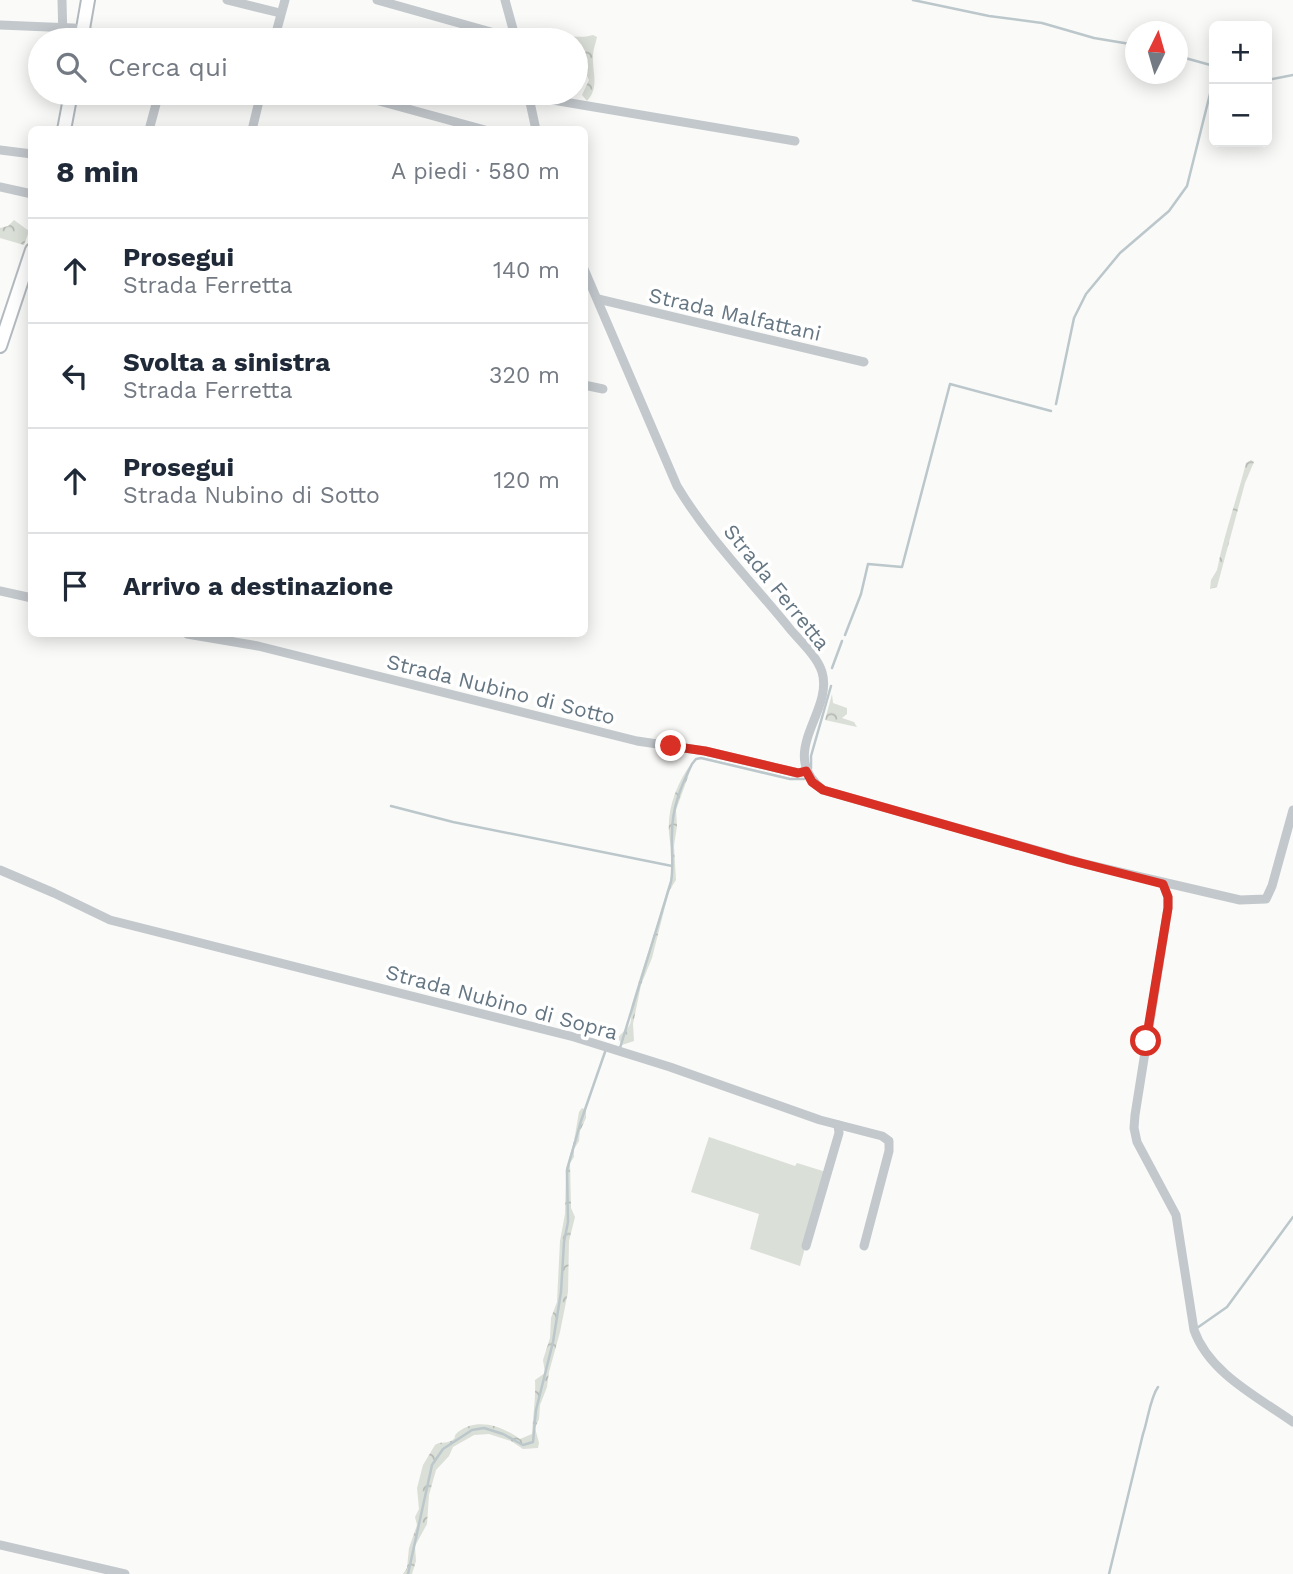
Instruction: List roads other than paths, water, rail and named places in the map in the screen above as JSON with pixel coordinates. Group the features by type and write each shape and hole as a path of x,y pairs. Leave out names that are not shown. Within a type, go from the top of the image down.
{"street":[{"path":"0,24 63,27 62,0"},
{"path":"83,28 88,0"},
{"path":"228,0 281,13"},
{"path":"277,28 285,0"},
{"path":"377,0 474,28"},
{"path":"505,0 513,28"},
{"path":"588,104 795,141"},
{"path":"65,126 69,105"},
{"path":"150,126 156,105"},
{"path":"253,126 258,105"},
{"path":"394,105 470,126"},
{"path":"531,105 535,126"},
{"path":"0,150 28,154"},
{"path":"0,187 28,193"},
{"path":"0,346 28,260"},
{"name":"Strada Ferretta","path":"588,278 677,486 691,510 771,604 822,671 824,685 804,753 806,771"},
{"name":"Strada Malfattani","path":"598,299 864,362"},
{"path":"588,386 603,389"},
{"path":"0,591 28,597"},
{"name":"Strada Nubino di Sotto","path":"205,637 258,646 637,741 705,751 798,773 806,771"},
{"path":"806,771 812,782 823,790 1056,857 1240,900 1266,899 1293,810"},
{"name":"Strada Nubino di Sopra","path":"0,870 110,920 611,1048 838,1125 882,1136 889,1141 889,1150 864,1246"},
{"path":"1163,884 1168,897"},
{"path":"1182,887 1172,890 1168,897 1134,1128 1137,1142 1176,1215 1198,1341 1218,1368 1293,1422"},
{"path":"806,1246 839,1133 838,1125"},
{"path":"0,1545 125,1574"}],"waterway":[{"path":"913,0 989,16 1042,23 1094,38 1125,43"},
{"path":"1188,59 1209,65"},
{"path":"1272,79 1293,75"},
{"path":"1056,404 1074,318 1086,294 1120,253 1169,211 1187,186 1212,84"},
{"path":"845,635 861,594 868,564 902,567 950,384 1051,411"},
{"path":"832,668 842,641"},
{"path":"811,768 811,756 831,686"},
{"path":"620,1048 671,882 675,806 692,764 701,758 790,779 804,779"},
{"path":"391,806 453,822 672,866"},
{"path":"408,1574 432,1465 443,1449 472,1430 484,1428 523,1445 533,1442 536,1410 553,1342 561,1292 568,1222 567,1170 605,1052"},
{"path":"1197,1328 1227,1307 1293,1217"},
{"path":"1109,1574 1149,1409 1158,1387"}]}
